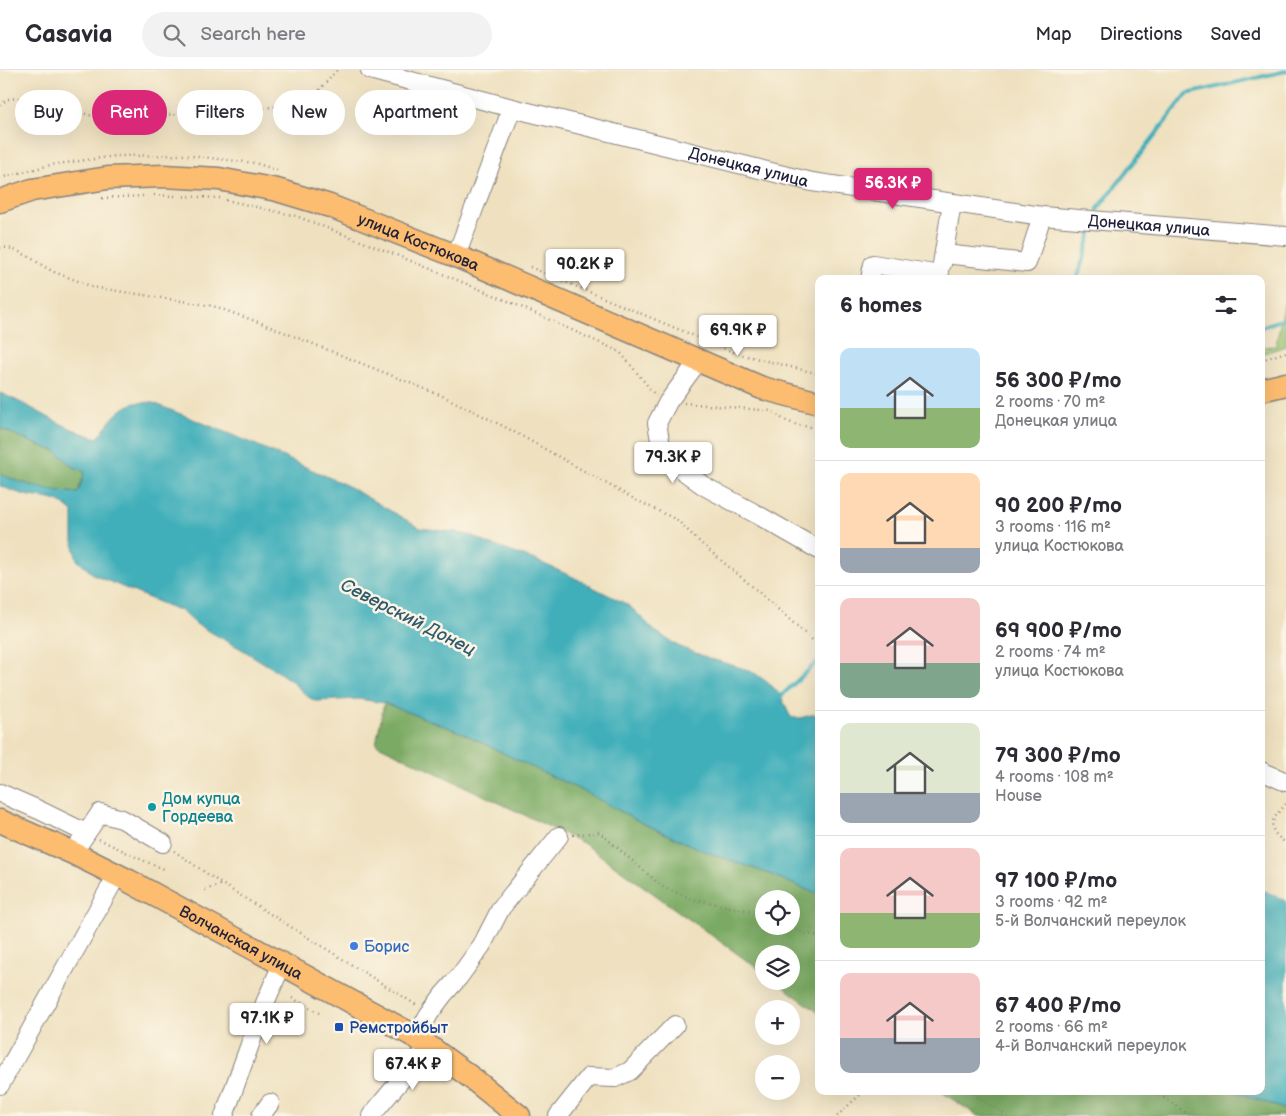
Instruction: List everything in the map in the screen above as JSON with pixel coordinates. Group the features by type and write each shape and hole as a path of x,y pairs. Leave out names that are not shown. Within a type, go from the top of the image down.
{"main road":[{"name":"улица Костюкова","path":"0,201 32,190 108,178 163,176 219,179 277,190 330,206 456,256 762,388 815,402"},
{"path":"1265,389 1286,384"},
{"name":"Волчанская улица","path":"0,821 73,853 117,875 422,1042 519,1116"}],"street":[{"name":"Донецкая улица","path":"370,70 512,108 812,182 1042,216 1286,236"},
{"path":"456,256 512,108"},
{"path":"940,275 952,203"},
{"path":"944,254 1027,263 1042,216"},
{"path":"871,275 873,264 930,275"},
{"path":"699,360 668,402 656,424 661,446 675,465 704,486 758,514 815,548"},
{"path":"1265,773 1286,782"},
{"path":"0,793 86,833"},
{"path":"73,853 100,813 122,819 163,843"},
{"path":"371,1116 422,1042 429,1014 482,945 501,908 559,836"},
{"path":"0,1085 117,875"},
{"path":"224,1116 265,1003 282,964"},
{"path":"558,1116 589,1078 616,1078 630,1071 675,1025"}],"path":[{"path":"0,105 8,99 38,97 65,105 88,115 118,119 177,114 217,114 296,104 316,94 337,70"},
{"path":"154,195 221,198 296,216 508,301 620,352 658,398 668,402 772,411 784,420 797,425 815,427"},
{"path":"96,198 144,196"},
{"path":"0,248 6,247 53,272 92,287 213,306 445,397 509,429 634,499 677,520 704,546 815,642"},
{"path":"526,266 735,353 815,373"},
{"path":"1265,359 1286,352"},
{"path":"1286,804 1273,818 1272,824 1274,832 1286,843"},
{"path":"559,836 599,832 664,888 693,899 755,912"},
{"path":"86,833 164,869"},
{"path":"163,843 222,884 429,1014"},
{"path":"205,890 222,884"},
{"path":"800,932 815,935"},
{"path":"292,998 321,1014"},
{"path":"837,1116 860,1095"},
{"path":"975,1095 1007,1116"},
{"path":"1159,1095 1190,1116"}],"green space":[{"path":"1286,294 1286,346 1265,353 1265,347 1276,346"},
{"path":"0,428 56,451 72,466 85,471 78,493 38,487 0,474"},
{"path":"384,703 463,733 587,793 642,823 704,851 767,873 815,893 815,1010 787,990 800,990 800,945 755,945 755,967 583,843 376,744"},
{"path":"946,1095 1245,1095 1286,1110 1286,1116 978,1116"}],"water":[{"name":"Северский Донец","path":"0,393 61,424 98,438 114,417 123,409 135,403 151,402 252,443 346,485 420,528 473,536 571,576 626,604 655,631 678,646 756,674 771,685 781,696 792,718 815,714 815,893 767,873 704,851 642,823 587,793 463,733 384,703 359,699 315,701 277,671 196,624 182,611 94,575 77,560 73,541 73,512 62,503 51,499 23,494 0,486 0,474 38,487 78,493 85,472 72,466 56,451 0,428"},
{"path":"1265,891 1286,901 1286,1110 1245,1095 1265,1095"}],"waterway":[{"path":"1097,210 1187,94 1286,71"},
{"path":"1078,275 1093,227"},
{"path":"1265,326 1286,318"},
{"path":"779,698 815,664"}],"place":[{"name":"Дом купца Гордеева","path":"152,807"},
{"name":"Борис","path":"354,946"},
{"name":"Ремстройбыт","path":"339,1027"}]}
